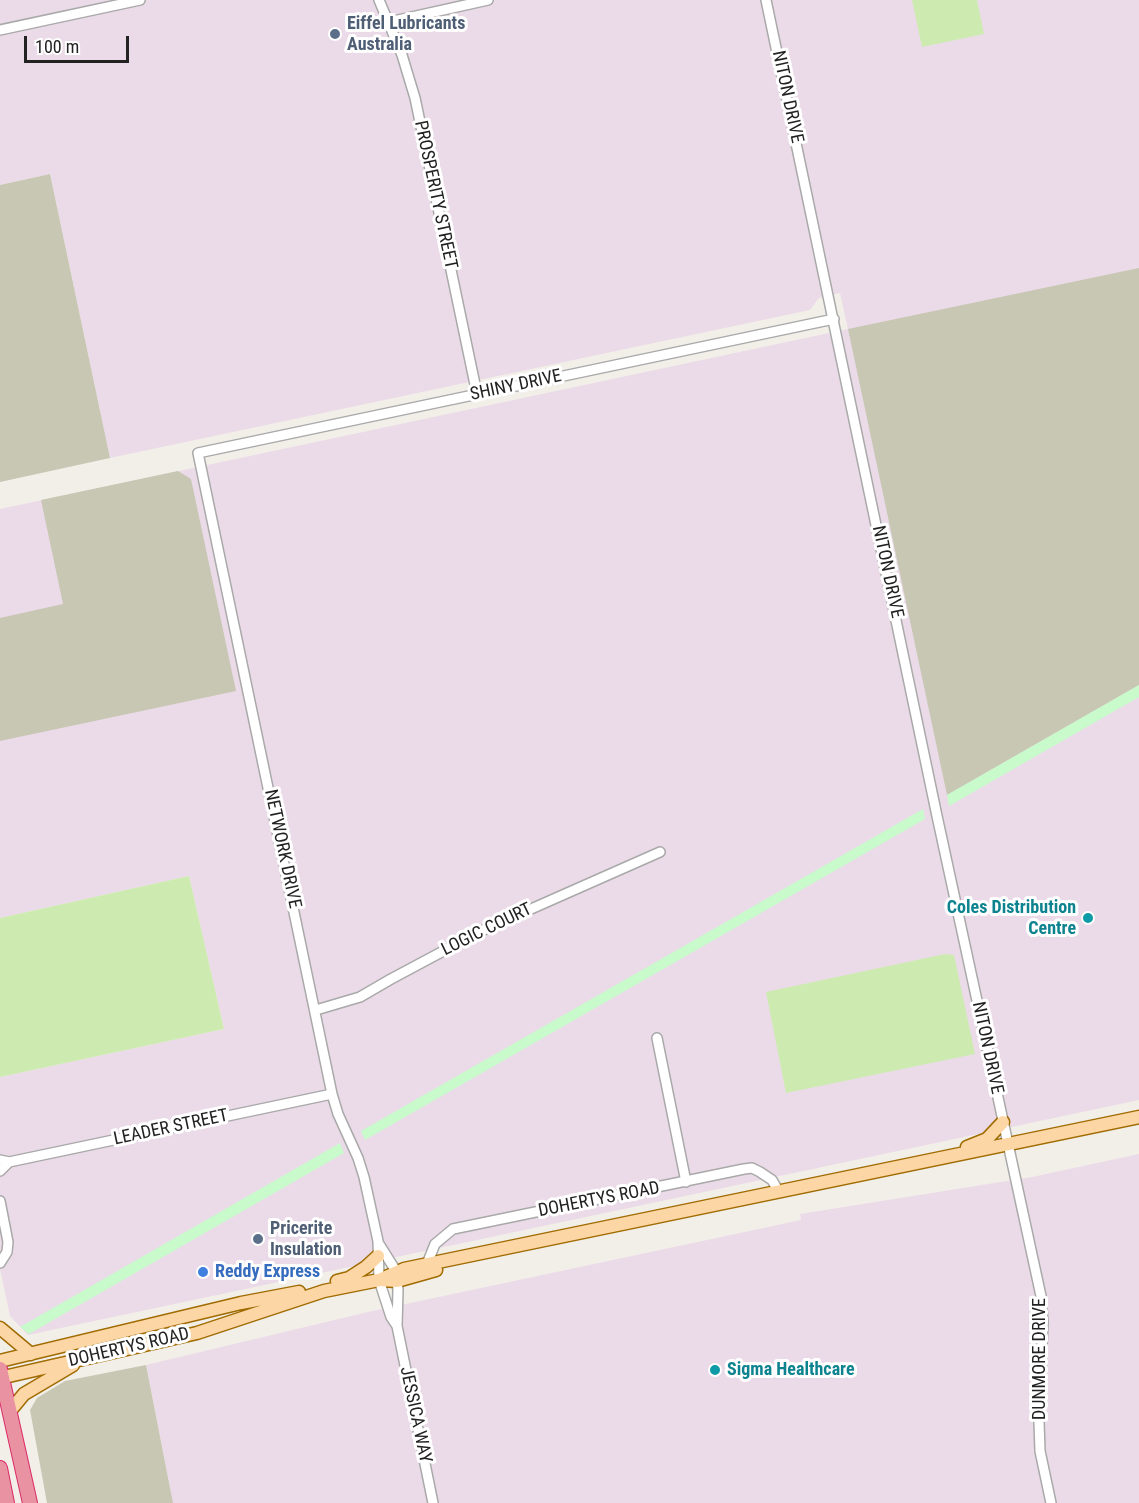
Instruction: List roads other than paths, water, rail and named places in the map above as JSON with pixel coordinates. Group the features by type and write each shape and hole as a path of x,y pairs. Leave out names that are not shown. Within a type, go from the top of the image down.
{"highway":[{"path":"1,1375 30,1503"},
{"path":"0,1468 7,1503"}],"main road":[{"name":"DOHERTYS ROAD","path":"397,1276 427,1264 1139,1117"},
{"path":"867,1173 892,1162 970,1146 987,1139 1003,1122"},
{"name":"DOHERTYS ROAD","path":"1,1375 197,1332 324,1291 397,1276 481,1254"},
{"path":"301,1292 349,1278 366,1268 378,1256"},
{"name":"DOHERTYS ROAD","path":"0,1361 241,1304 301,1292 324,1291"},
{"path":"0,1328 31,1354"},
{"path":"10,1411 24,1394 84,1358"}],"street":[{"path":"0,30 140,0"},
{"name":"PROSPERITY STREET","path":"380,0 402,55 415,98 477,394"},
{"path":"389,22 488,0"},
{"name":"NITON DRIVE","path":"766,0 1008,1145"},
{"name":"SHINY DRIVE","path":"198,453 834,319"},
{"name":"NETWORK DRIVE","path":"198,453 332,1094 338,1114 358,1158 378,1241 379,1280"},
{"name":"LOGIC COURT","path":"316,1010 360,998 479,932 660,852"},
{"path":"657,1038 686,1182"},
{"name":"LEADER STREET","path":"0,1171 5,1161 332,1094"},
{"name":"DUNMORE DRIVE","path":"1008,1145 1041,1296 1043,1322 1040,1451 1051,1503"},
{"name":"DOHERTYS ROAD","path":"427,1264 435,1244 453,1229 752,1168 772,1180 779,1192"},
{"path":"0,1201 8,1242 7,1252 0,1263"},
{"name":"NETWORK DRIVE","path":"378,1241 397,1276"},
{"name":"JESSICA WAY","path":"397,1276 397,1326 433,1503"},
{"name":"JESSICA WAY","path":"379,1280 391,1317 397,1326"}],"place":[{"name":"Eiffel Lubricants Australia","path":"335,34"},
{"name":"Coles Distribution Centre","path":"1088,918"},
{"name":"Pricerite Insulation","path":"258,1239"},
{"name":"Reddy Express","path":"203,1272"},
{"name":"Sigma Healthcare","path":"715,1370"}]}
